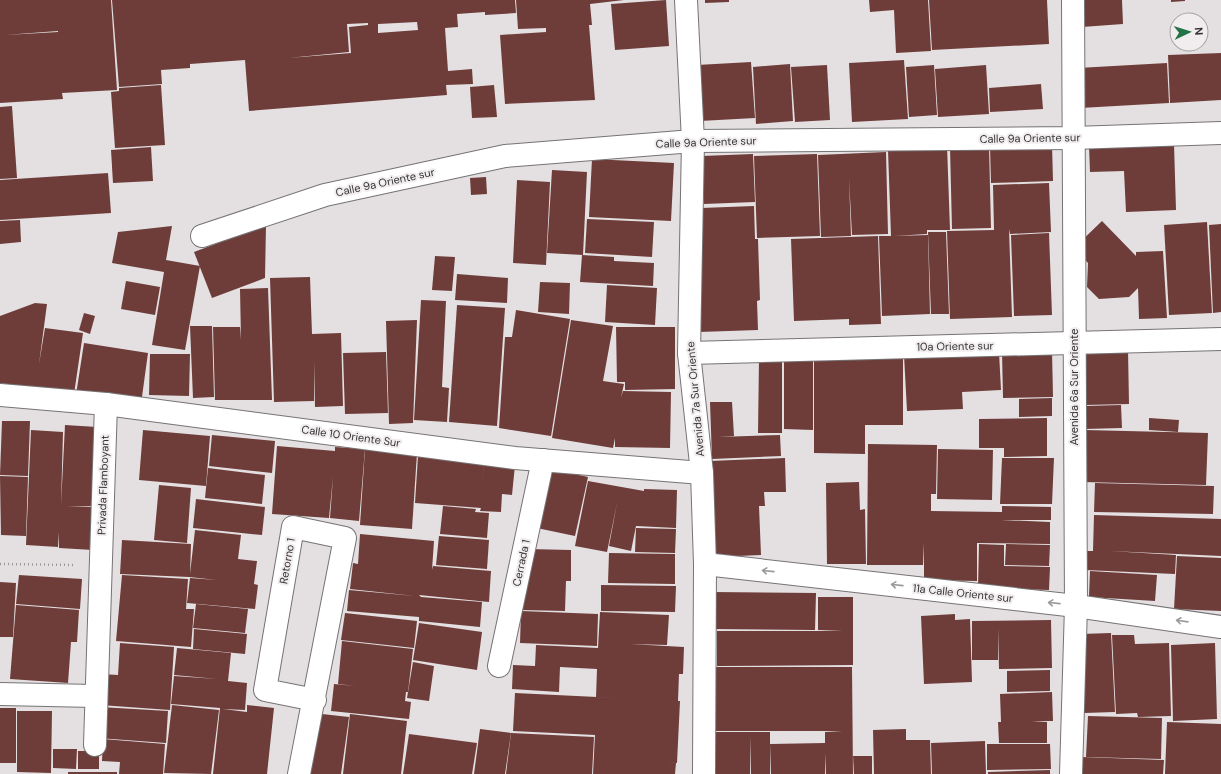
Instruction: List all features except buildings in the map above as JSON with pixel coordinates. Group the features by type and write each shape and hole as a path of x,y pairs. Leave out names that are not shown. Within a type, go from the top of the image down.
{"street":[{"name":"Avenida 7a Sur Oriente","path":"686,0 693,141 688,353 702,473 705,564 704,774"},
{"name":"Avenida 6a Sur Oriente","path":"1071,774 1076,606 1073,0"},
{"name":"Calle 9a Oriente sur","path":"202,236 325,194 505,156 693,141 1073,138 1221,133"},
{"name":"10a Oriente sur","path":"688,353 1221,339"},
{"name":"Calle 10 Oriente Sur","path":"0,395 106,404 543,460 702,473"},
{"name":"Privada Flamboyant","path":"95,745 106,404"},
{"name":"Cerrada 1","path":"500,666 543,460"},
{"name":"Retorno 1","path":"298,774 314,700 345,538 293,528 265,690 314,700"},
{"name":"11a Calle Oriente sur","path":"705,564 1076,606 1221,627"},
{"path":"0,694 96,696"}],"path":[{"path":"0,564 100,566"}]}
